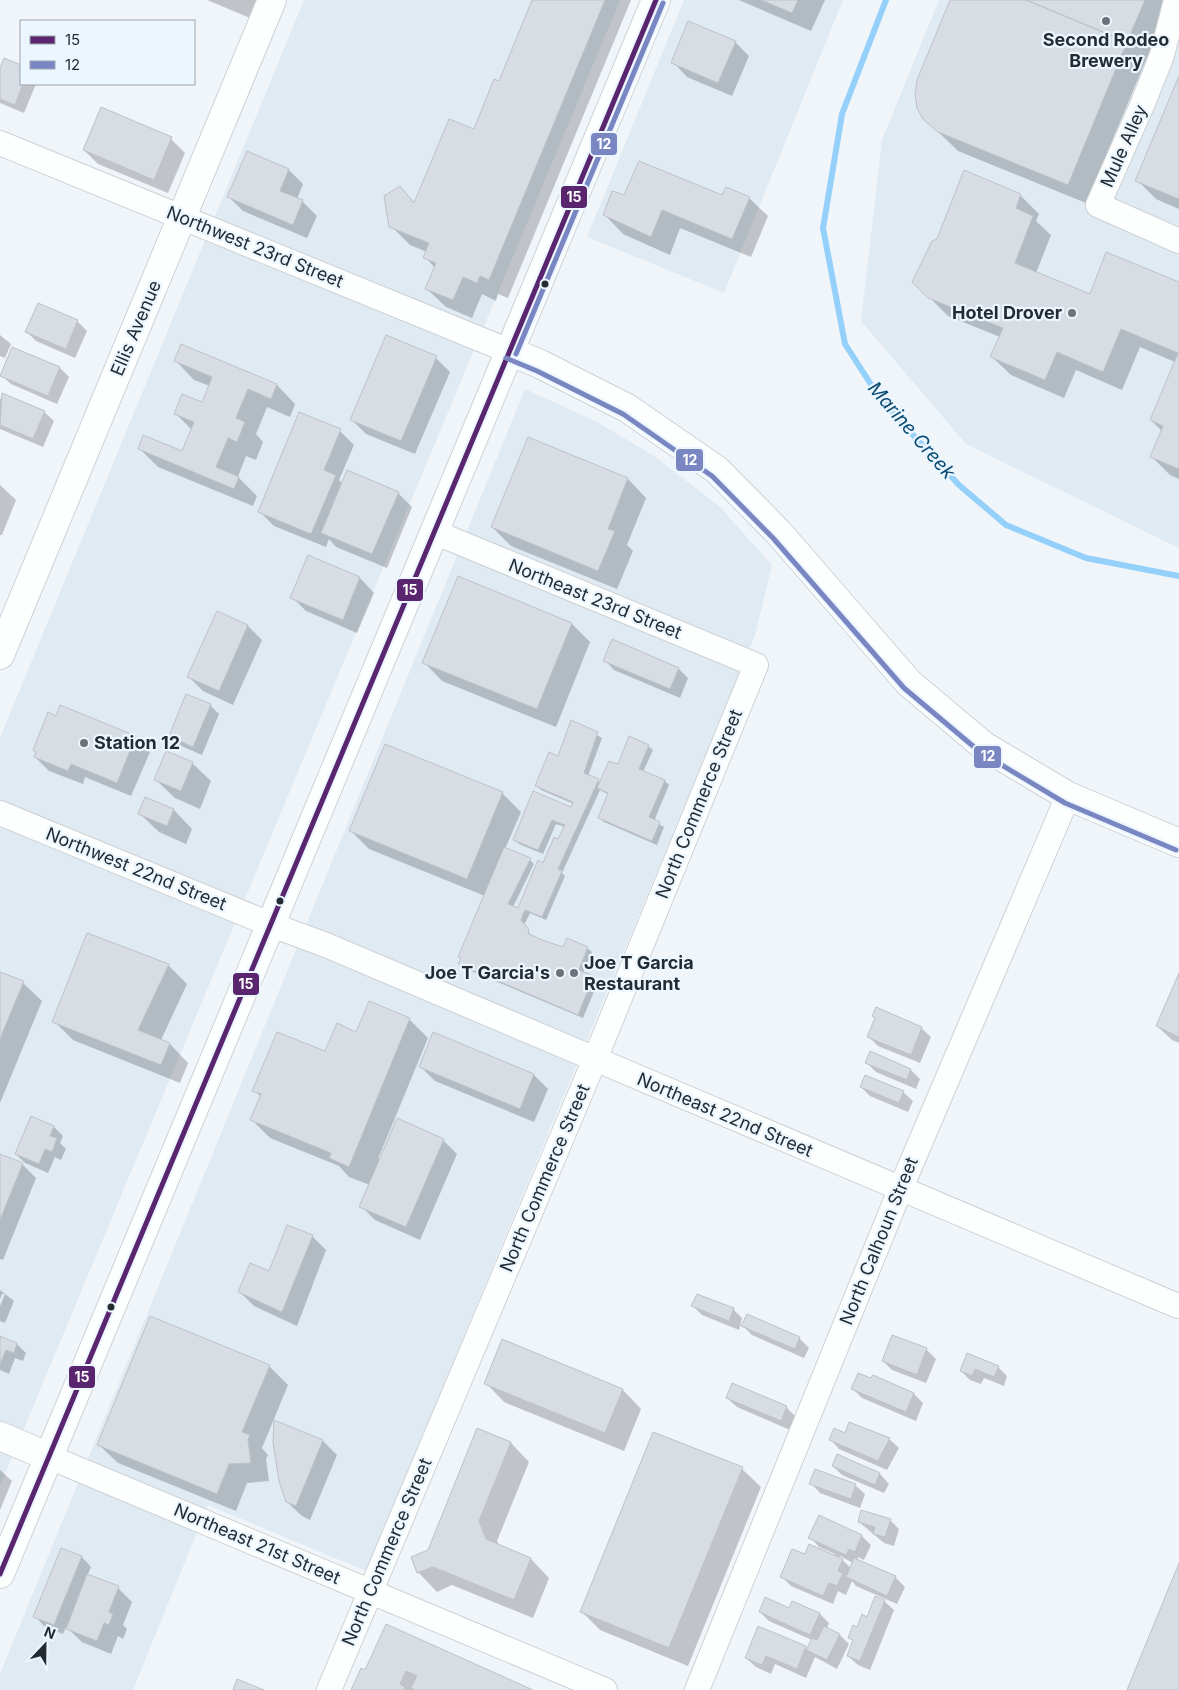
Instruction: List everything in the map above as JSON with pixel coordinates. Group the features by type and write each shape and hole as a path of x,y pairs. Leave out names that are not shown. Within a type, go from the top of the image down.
{"main road":[{"name":"Ellis Avenue","path":"0,655 272,0"},
{"path":"0,1574 47,1456 272,925 656,0"},
{"path":"510,351 627,408 717,470 779,533 909,683 984,746 1068,796 1179,843"},
{"path":"0,1436 47,1456"}],"street":[{"name":"Mule Alley","path":"1177,1 1159,63 1098,205 1179,241"},
{"name":"Northwest 23rd Street","path":"0,143 510,351"},
{"name":"Northeast 23rd Street","path":"434,532 756,665"},
{"name":"North Commerce Street","path":"329,1690 595,1059 756,665"},
{"name":"North Calhoun Street","path":"697,1690 900,1190 1068,796"},
{"name":"Northwest 22nd Street","path":"0,813 272,925"},
{"name":"Northeast 22nd Street","path":"272,925 326,945 900,1190 1178,1306"},
{"name":"Northeast 21st Street","path":"47,1456 605,1690"}],"shaded area":[{"path":"304,0 620,0 0,1486 0,738"},
{"path":"684,0 843,0 724,293 587,237"},
{"path":"939,0 1179,0 1179,548 966,444 861,321 882,140"},
{"path":"525,389 597,422 654,456 719,506 772,565 755,636 366,1571 208,1505 133,1690 0,1690 0,1674"}],"building":[{"path":"532,0 605,0 489,280 480,276 477,283 463,277 453,300 425,289 436,263 423,258 429,243 389,227 384,196 400,186 414,203 449,119 474,129 494,79 499,81"},
{"path":"761,0 798,0 792,13"},
{"path":"950,0 1026,0 1127,42 1068,185 938,132 923,119 917,108 915,94 917,80"},
{"name":"Second Rodeo Brewery","path":"1026,0 1145,0 1127,42"},
{"path":"688,21 736,41 718,83 671,63"},
{"path":"4,58 20,65 20,85 23,85 15,105 0,99 0,68"},
{"path":"1179,76 1179,199 1135,181"},
{"path":"101,107 172,137 154,180 83,150"},
{"path":"247,151 289,169 280,191 303,200 293,225 227,197"},
{"path":"639,161 722,195 726,187 750,197 732,239 662,210 651,237 603,215 612,191 624,195"},
{"name":"Hotel Drover","path":"964,170 1021,194 1016,208 1033,216 1015,263 1090,294 1106,252 1179,282 1179,469 1150,457 1163,426 1150,420 1178,353 1121,329 1103,372 1057,352 1045,380 990,357 1003,328 928,298 912,282 932,241 937,239"},
{"path":"38,303 78,320 66,349 25,332"},
{"path":"386,335 437,356 401,441 350,420"},
{"path":"181,344 277,384 271,399 248,389 236,418 245,422 237,442 228,438 216,467 239,477 234,489 138,449 143,435 182,451 194,422 174,414 182,394 202,402 212,377 174,361"},
{"path":"12,347 60,367 48,396 0,376"},
{"path":"2,393 45,411 33,439 0,425"},
{"path":"299,412 341,429 324,470 336,475 311,534 258,512"},
{"path":"528,437 628,478 608,529 615,531 598,571 491,527"},
{"path":"347,470 399,492 372,554 321,533"},
{"path":"308,555 360,577 343,620 290,598"},
{"path":"458,576 572,623 537,709 422,663"},
{"path":"217,611 248,625 219,691 187,677"},
{"path":"612,639 679,668 670,689 603,661"},
{"path":"186,694 211,704 193,747 169,736"},
{"name":"Station 12","path":"60,705 136,736 117,783 71,764 68,771 34,757 36,752 33,750 48,712 56,716"},
{"path":"571,720 598,732 584,773 599,779 558,869 562,871 542,917 525,910 521,920 528,928 529,934 542,940 563,947 567,938 588,947 579,970 594,976 578,1015 458,964 461,958 458,957 504,847 531,858 508,904 518,908 538,860 543,863 554,837 558,839 565,825 552,820 538,850 513,840 533,791 571,807 573,802 535,786 549,752 558,756"},
{"path":"629,736 649,745 639,769 665,780 649,817 660,822 652,841 598,818 608,793 597,788 609,761 618,764"},
{"path":"385,744 503,792 467,879 349,831"},
{"path":"166,751 193,762 181,791 154,780"},
{"path":"145,797 174,809 167,826 138,814"},
{"path":"87,933 169,964 138,1030 170,1043 161,1065 52,1022"},
{"path":"0,972 24,981 0,1039"},
{"path":"1179,973 1179,1037 1156,1026"},
{"path":"369,1001 410,1018 349,1167 329,1158 331,1153 250,1120 261,1094 252,1091 277,1032 325,1051 337,1023 356,1032"},
{"path":"876,1007 922,1027 911,1055 867,1037 875,1018 872,1016"},
{"path":"433,1032 534,1074 520,1109 419,1067"},
{"path":"870,1051 911,1069 907,1080 865,1063"},
{"path":"865,1075 904,1091 899,1103 860,1087"},
{"path":"31,1116 54,1126 50,1136 57,1138 52,1152 45,1149 39,1164 15,1154"},
{"path":"397,1118 444,1139 406,1227 359,1207"},
{"path":"0,1154 23,1163 0,1220"},
{"path":"287,1225 313,1235 282,1312 238,1292 250,1263 269,1271"},
{"path":"697,1294 734,1308 729,1321 691,1306"},
{"path":"747,1314 800,1337 795,1349 741,1326"},
{"path":"150,1316 270,1365 242,1432 250,1435 248,1440 251,1463 229,1464 217,1494 97,1445"},
{"path":"892,1335 927,1348 917,1375 882,1361"},
{"path":"0,1336 17,1343 14,1353 6,1350 0,1364"},
{"path":"502,1339 623,1389 605,1433 484,1384"},
{"path":"967,1353 999,1366 994,1377 975,1369 972,1376 960,1371"},
{"path":"858,1373 871,1378 873,1375 914,1393 906,1412 851,1389"},
{"path":"732,1383 787,1406 781,1421 726,1398"},
{"path":"274,1420 323,1440 296,1506 286,1502 279,1481 273,1443"},
{"path":"849,1422 890,1438 878,1461 829,1440 834,1428 845,1433"},
{"path":"477,1428 511,1442 479,1521 486,1539 531,1558 514,1600 433,1567 417,1573 411,1557 428,1550"},
{"path":"653,1432 743,1467 669,1648 580,1612"},
{"path":"837,1454 880,1473 875,1485 832,1466"},
{"path":"815,1469 856,1484 851,1499 809,1484"},
{"path":"861,1510 891,1519 885,1537 873,1534 875,1527 858,1522"},
{"path":"819,1515 862,1535 855,1552 849,1549 846,1555 808,1538"},
{"path":"809,1544 843,1559 838,1571 843,1573 837,1586 829,1583 823,1596 780,1577 792,1549 805,1554"},
{"path":"61,1548 82,1556 54,1625 33,1617"},
{"path":"854,1558 896,1576 887,1596 846,1577"},
{"path":"1179,1563 1179,1690 1127,1690"},
{"path":"87,1574 119,1586 109,1612 113,1614 109,1625 104,1623 97,1641 66,1629"},
{"path":"875,1596 885,1600 860,1661 847,1656 853,1640 848,1638 853,1625 857,1627 862,1614 867,1617"},
{"path":"765,1597 789,1608 792,1601 820,1613 810,1635 759,1612"},
{"path":"386,1624 533,1690 415,1690 411,1688 417,1676 406,1671 400,1684 405,1687 404,1690 351,1690 361,1668 365,1670"},
{"path":"758,1626 806,1646 797,1669 766,1656 762,1665 745,1658"},
{"path":"824,1626 840,1634 827,1660 806,1650 812,1638 817,1640"},
{"path":"237,1679 264,1690 233,1690"}],"waterway":[{"name":"Marine Creek","path":"886,0 842,114 823,228 845,344 881,400 959,485 1006,525 1086,558 1179,576"}],"transit line":[{"name":"15","path":"0,1574 656,0"},
{"name":"12","path":"516,354 663,3"},
{"name":"12","path":"506,358 537,371 623,414 712,476 773,538 904,688 980,752 1065,803 1176,850"}],"place":[{"name":"Second Rodeo Brewery","path":"1106,21"},
{"name":"Hotel Drover","path":"1072,313"},
{"name":"Station 12","path":"84,743"},
{"name":"Joe T Garcia's","path":"560,973"},
{"name":"Joe T Garcia Restaurant","path":"574,973"}]}
